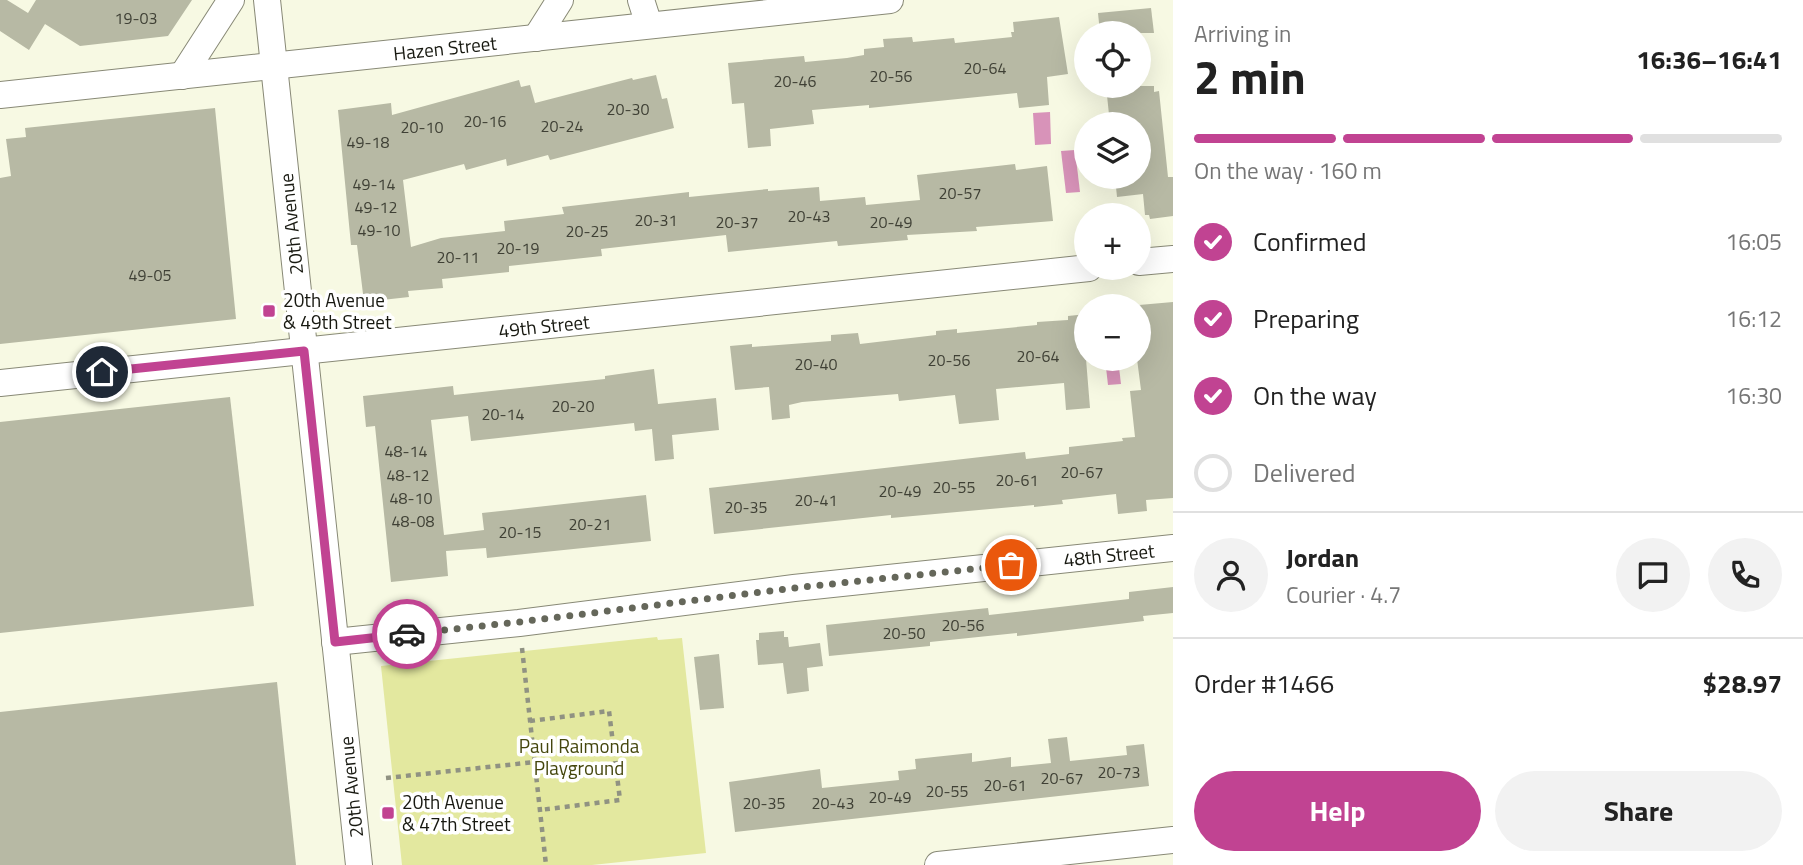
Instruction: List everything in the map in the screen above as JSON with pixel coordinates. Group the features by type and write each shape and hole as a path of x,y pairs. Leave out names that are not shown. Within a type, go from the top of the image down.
{"street":[{"path":"182,76 231,0"},
{"name":"20th Avenue","path":"267,0 359,865"},
{"path":"536,38 560,0"},
{"path":"641,0 649,26"},
{"name":"Hazen Street","path":"0,95 890,0"},
{"path":"1151,261 1173,259"},
{"name":"49th Street","path":"0,383 1074,270"},
{"name":"48th Street","path":"335,642 533,621 794,588 1173,548"},
{"path":"938,865 1173,840"}],"path":[{"path":"522,648 547,865"},
{"path":"530,721 609,711 620,800 540,810"},
{"path":"386,778 535,762"}],"green space":[{"name":"Paul Raimonda Playground","path":"657,637 658,640 682,638 706,853 592,865 402,865 381,666"}],"shaded area":[{"path":"1050,112 1051,144 1035,145 1033,113"},
{"path":"1074,150 1074,189 1080,189 1080,192 1066,193 1061,151"},
{"path":"1106,371 1119,371 1121,384 1108,385"}],"building":[{"path":"0,0 7,0 28,13 36,0 192,0 168,36 80,46 45,24 29,50 0,31"},
{"path":"1151,8 1154,33 1151,33 1151,21 1099,21 1098,13"},
{"path":"1059,17 1068,74 1047,77 1049,105 1019,108 1017,93 869,108 869,105 812,110 814,124 770,129 771,146 748,148 744,103 732,104 728,63 804,56 805,62 847,58 864,55 864,49 884,47 883,39 912,37 913,42 954,38 955,43 1012,37 1013,22"},
{"path":"656,75 662,99 667,98 674,128 550,160 548,155 507,166 506,159 466,170 464,164 403,180 411,247 441,238 505,231 504,221 564,214 562,207 689,192 689,197 819,187 820,201 865,197 866,205 920,200 917,175 1015,164 1016,170 1047,166 1053,221 976,227 977,231 907,235 908,240 838,246 837,241 728,252 726,235 601,249 602,256 509,266 509,272 442,279 443,288 408,291 409,297 364,302 357,245 351,245 338,110 391,103 392,115 519,80 521,87 530,85 535,103 632,78 633,80"},
{"path":"1151,86 1154,86 1154,92 1159,91 1168,177 1173,177 1173,216 1151,219 1151,203 1144,203 1143,194 1117,197 1116,189 1151,189 1151,112 1109,112 1107,98 1151,98"},
{"path":"215,108 236,319 0,344 0,178 11,176 6,139 26,137 25,128"},
{"path":"1173,302 1173,498 1146,500 1147,511 1118,514 1116,494 1062,500 1063,504 1034,507 891,518 891,515 714,534 709,488 1025,452 1026,459 1069,454 1069,447 1123,441 1122,438 1135,437 1130,391 1141,390 1139,371 1151,371 1151,304"},
{"path":"1074,315 1074,371 1087,371 1090,408 1066,410 1064,383 996,389 999,420 959,424 955,395 899,401 898,394 802,402 789,405 790,418 772,420 769,387 735,390 730,346 831,341 831,335 858,333 860,344 936,335 936,331 957,329 957,333 1037,325 1037,322 1068,320 1068,316"},
{"path":"654,369 658,404 716,398 719,430 672,435 674,459 655,461 652,429 635,431 634,423 471,441 468,416 431,420 444,535 484,530 482,513 646,495 651,541 487,558 486,548 446,551 448,576 391,582 375,426 366,427 363,396 453,386 454,395 605,379 605,376"},
{"path":"230,397 254,606 0,633 0,422"},
{"path":"1173,587 1173,613 1143,616 1144,621 1017,636 1017,633 930,642 930,646 829,656 826,625 988,608 989,615 1129,599 1129,592"},
{"path":"784,631 789,647 820,643 823,666 807,668 809,691 787,694 783,663 758,665 756,640 759,640 759,633"},
{"path":"719,654 724,708 700,710 694,657"},
{"path":"277,682 296,865 0,865 0,712"},
{"path":"1067,737 1070,761 1127,755 1126,746 1144,744 1149,786 735,832 729,782 820,769 822,788 899,780 898,771 916,769 915,759 972,753 972,762 1011,757 1011,767 1051,763 1048,739"}],"way so far":[{"path":"407,634 1011,565"}],"place":[{"name":"20th Avenue & 49th Street","path":"269,311"},
{"name":"20th Avenue & 47th Street","path":"388,813"}],"route":[{"path":"102,372 304,351 335,642 407,634"}]}
